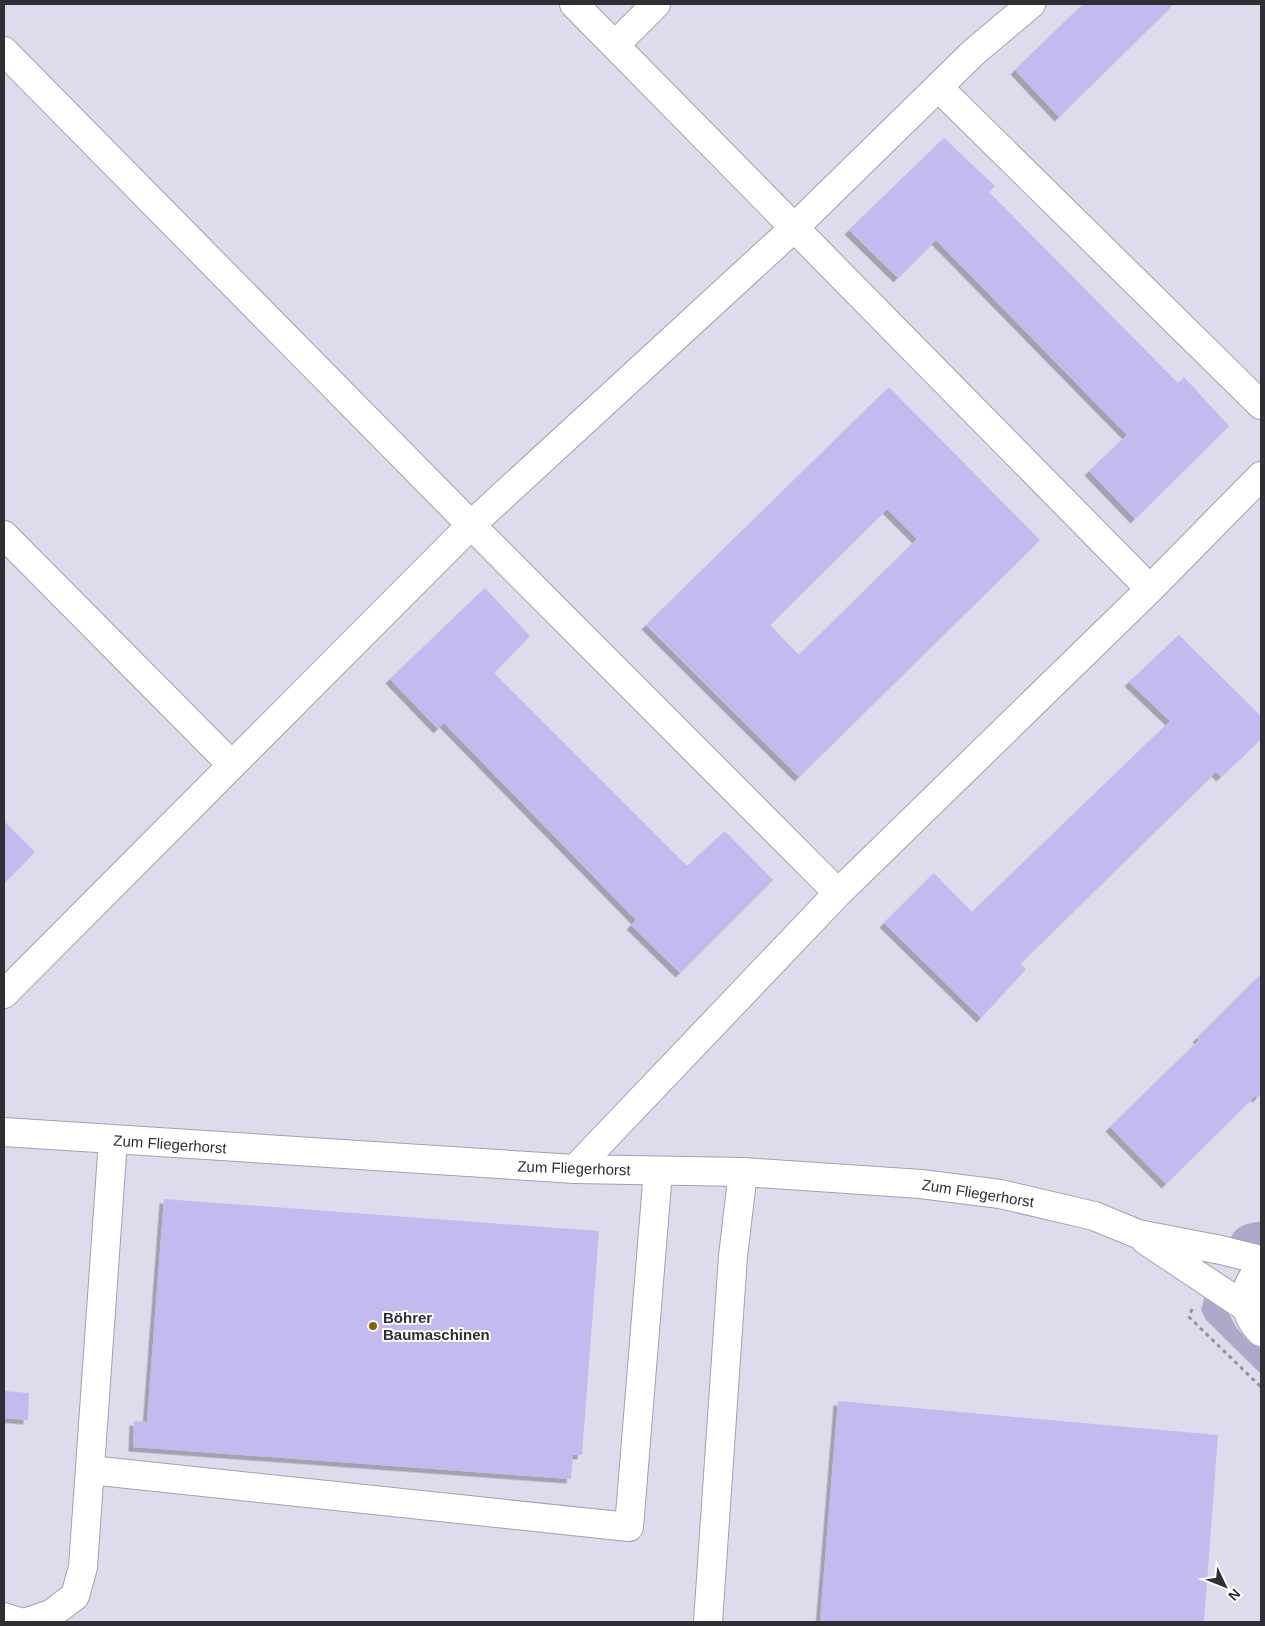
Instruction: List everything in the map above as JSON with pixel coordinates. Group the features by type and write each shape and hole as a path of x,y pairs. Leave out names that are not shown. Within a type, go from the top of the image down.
{"street":[{"path":"574,4 1150,589"},
{"path":"615,45 656,4"},
{"path":"4,994 471,525 794,228 974,52 1024,6"},
{"path":"4,51 471,525 838,893"},
{"path":"938,87 1261,405"},
{"path":"575,1170 838,893 1150,589 1261,476"},
{"path":"4,535 232,765"},
{"name":"Zum Fliegerhorst","path":"4,1132 575,1170 743,1172 921,1184 1000,1194 1094,1216 1138,1234 1221,1250 1261,1260"},
{"path":"27,1622 51,1614 75,1596 83,1567 113,1140"},
{"path":"90,1470 629,1527 658,1171"},
{"path":"708,1622 733,1256 743,1172"},
{"name":"Zum Fliegerhorst","path":"1138,1234 1203,1280 1247,1308"},
{"path":"1261,1269 1251,1282 1246,1294 1247,1308 1252,1321 1261,1332"},
{"path":"4,1617 20,1622"}],"path":[{"path":"1203,1280 1189,1317 1261,1387"}],"shaded area":[{"path":"1261,1221 1261,1248 1229,1241 1238,1228"},
{"path":"1205,1295 1227,1310 1236,1327 1249,1342 1261,1349 1261,1374 1206,1320 1201,1310"}],"building":[{"path":"1083,4 1174,4 1059,117 1015,70"},
{"path":"944,138 995,186 989,192 1178,383 1184,377 1229,426 1135,519 1089,471 1127,435 936,240 898,278 849,230"},
{"path":"889,387 1040,540 799,777 646,625","holes":["887,509 917,539 799,655 770,625"]},
{"path":"485,588 530,636 494,673 687,866 725,831 773,880 680,973 631,925 636,920 444,723 438,729 390,679"},
{"path":"1179,635 1261,716 1261,739 1221,777 1216,772 1020,964 1026,969 981,1018 884,923 934,873 972,912 1170,721 1129,682"},
{"path":"4,821 35,852 4,883"},
{"path":"1261,974 1261,1094 1257,1098 1255,1096 1166,1184 1110,1127 1199,1040 1197,1038"},
{"name":"Böhrer Baumaschinen","path":"164,1199 599,1231 582,1455 573,1455 571,1479 133,1447 134,1421 147,1422"},
{"path":"4,1391 29,1393 28,1420 4,1418"},
{"path":"838,1401 1218,1435 1204,1622 820,1622"}],"place":[{"name":"Böhrer Baumaschinen","path":"373,1326"}]}
